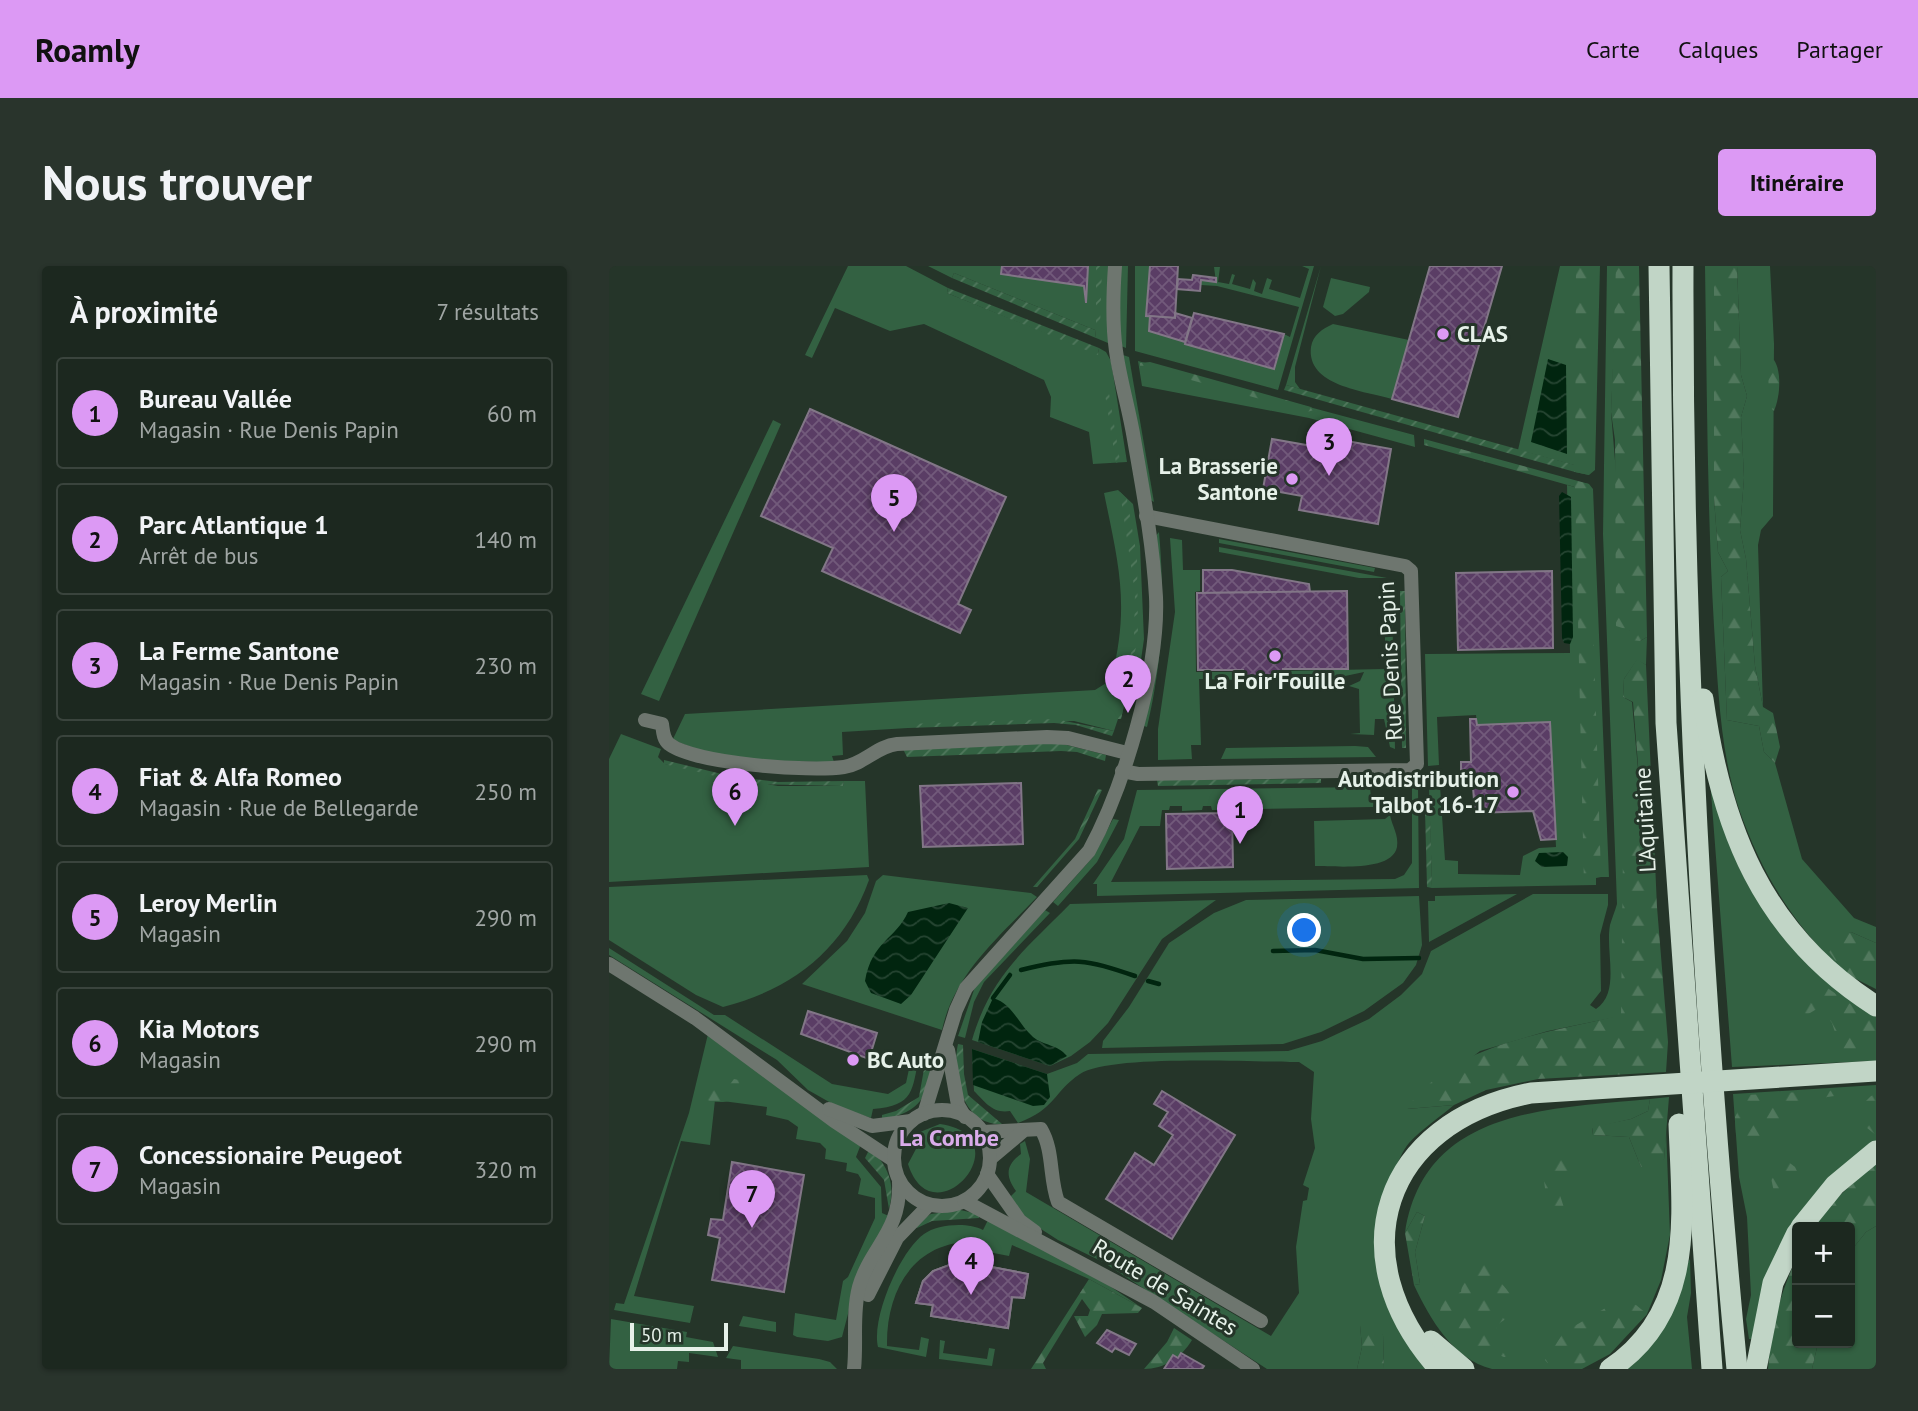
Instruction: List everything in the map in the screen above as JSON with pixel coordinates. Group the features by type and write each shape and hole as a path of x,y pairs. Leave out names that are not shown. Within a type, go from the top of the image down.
{"highway":[{"name":"L'Aquitaine","path":"1659,266 1666,723 1680,950 1713,1369"},
{"path":"1683,266 1687,579 1711,1047 1737,1369"},
{"path":"1687,579 1716,775 1740,849 1754,879 1792,934 1836,976 1876,1006"},
{"path":"1609,1369 1638,1347 1651,1331 1668,1301 1680,1262 1680,950"},
{"path":"1464,1369 1441,1353 1413,1314 1400,1284 1395,1248 1397,1226 1405,1195 1415,1175 1449,1136 1495,1112 1553,1100 1649,1089 1876,1071"},
{"path":"1747,1081 1876,1079"},
{"path":"1439,1369 1405,1325 1386,1270 1384,1241 1388,1212 1403,1174 1417,1153 1459,1116 1499,1100 1531,1093 1649,1089"},
{"path":"1805,1222 1835,1185 1876,1151"},
{"path":"1756,1369 1773,1283 1792,1243"}],"street":[{"path":"853,1369 856,1333 854,1319 860,1287 889,1234 898,1207 899,1182 893,1160 898,1139 918,1117 948,1045 956,1010 966,988 1089,851 1111,806 1122,772 1153,647 1156,598 1146,516 1116,351 1115,266"},
{"name":"Rue Denis Papin","path":"1122,772 1138,774 1410,770 1417,764 1411,571 1405,566 1146,516"},
{"path":"645,720 662,724 663,736 669,744 714,758 767,767 847,766 878,748 898,744 1047,737 1068,738 1127,753"},
{"path":"609,964 695,1018 893,1160"},
{"path":"948,1045 950,1074 958,1105 982,1132 988,1167 1020,1221 1053,1246"},
{"path":"801,1095 836,1113 872,1126 945,1111 965,1116"},
{"path":"982,1132 1041,1129 1047,1140 1049,1172 1058,1202 1261,1321"},
{"path":"899,1182 907,1192 929,1205 943,1206 964,1201 974,1194 988,1167 1022,1132"},
{"path":"964,1201 1020,1233 1053,1246"},
{"path":"856,1333 870,1287 880,1265 902,1231 929,1205"},
{"name":"Route de Saintes","path":"1053,1246 1154,1302 1253,1369"}],"green space":[{"path":"848,266 906,266 948,288 947,293 1098,354 1099,348 1106,352 1111,361 1127,462 1093,464 1089,432 1050,417 1051,397 1044,380 924,324 890,331 835,308 812,358 805,355"},
{"path":"928,266 1002,266 1001,274 1084,286 1085,303 1088,266 1108,266 1108,343 1096,338 1095,330 954,273 952,278"},
{"path":"1096,266 1102,266 1100,328 1096,327"},
{"path":"1121,266 1128,266 1126,348 1121,346 1118,309"},
{"path":"1135,266 1150,266 1146,315 1150,316 1150,331 1273,369 1284,334 1290,337 1299,307 1217,286 1201,285 1201,280 1216,282 1214,267 1220,267 1218,282 1229,284 1232,274 1235,275 1232,284 1250,289 1253,279 1256,283 1254,291 1262,294 1267,278 1272,280 1269,289 1300,298 1309,269 1302,266 1314,266 1278,390 1135,351"},
{"path":"1321,266 1295,367 1295,382 1300,389 1286,385"},
{"path":"1560,266 1600,266 1595,470 1589,475 1575,472 1574,465 1518,450"},
{"path":"1576,266 1592,266 1589,475 1575,472"},
{"path":"1607,266 1616,266 1617,280 1611,412 1629,630 1640,641 1647,637 1646,665 1637,660 1624,679 1623,697 1632,702 1642,814 1621,1016 1548,1031 1480,1051 1407,1109 1454,1105 1404,1150 1383,1199 1377,1225 1376,1250 1387,1300 1413,1347 1430,1369 1384,1369 1383,1335 1360,1325 1362,1347 1357,1369 1267,1369 1103,1262 1058,1240 1024,1218 1007,1200 1016,1191 1009,1171 1012,1162 1021,1154 1020,1144 1025,1141 1030,1159 1026,1192 1271,1336 1299,1293 1296,1247 1303,1201 1307,1200 1309,1188 1303,1185 1315,1148 1311,1119 1314,1072 1299,1062 1151,1061 1096,1068 1080,1074 1040,1112 1018,1123 1010,1111 994,1109 974,1091 972,1049 1047,1074 1077,1063 1088,1054 1288,1051 1322,1041 1369,1019 1401,995 1422,974 1431,951 1533,894 1608,894 1608,905 1600,935 1601,991 1590,1005 1596,1009 1604,1002 1611,971 1610,925 1617,904 1603,534"},
{"path":"1616,266 1639,266 1647,637 1640,641 1631,640 1629,630 1616,626 1615,440 1611,412"},
{"path":"1705,266 1714,266 1714,498 1718,552 1728,571 1721,577 1727,720 1759,726 1764,752 1775,763 1802,859 1854,918 1876,927 1876,943 1851,932 1826,946 1844,973 1809,936 1769,878 1748,834 1728,765 1719,695 1712,581"},
{"path":"1714,266 1737,266 1741,375 1747,396 1741,417 1744,478 1740,530 1746,559 1755,666 1763,707 1773,713 1780,747 1775,763 1764,752 1759,726 1727,720 1721,577 1728,571 1718,552 1714,498"},
{"path":"1737,266 1770,266 1774,344 1773,516 1761,530 1758,545 1763,707 1755,666 1746,559 1740,530 1744,478 1741,417 1747,396 1741,375"},
{"path":"954,273 1095,330 1096,338 952,278"},
{"path":"1331,278 1370,287 1369,292 1343,314 1335,316 1323,307"},
{"path":"948,288 1099,348 1098,355 947,293"},
{"path":"1333,324 1409,340 1392,399 1340,385 1318,370 1312,360 1312,343 1319,333"},
{"path":"1123,355 1129,357 1154,502 1147,498"},
{"path":"1774,360 1779,385 1774,411 1769,406 1768,362"},
{"path":"1138,361 1414,435 1415,447 1309,418 1142,386"},
{"path":"1150,362 1314,410 1307,412 1140,366 1140,363"},
{"path":"1286,385 1575,465 1575,472 1284,390"},
{"path":"1108,387 1120,461 1116,463 1104,388"},
{"path":"773,420 781,424 659,701 641,694"},
{"path":"1424,439 1589,484 1601,877 1596,878 1596,885 1584,885 1575,487 1424,445"},
{"path":"1575,481 1589,484 1593,489 1609,877 1596,877 1596,885 1432,888 1429,787 1440,786 1445,860 1458,861 1458,874 1520,875 1523,856 1539,848 1556,847 1550,722 1477,725 1476,715 1437,717 1439,765 1428,766 1425,654 1570,653 1567,485 1575,487"},
{"path":"1118,490 1133,504 1140,546 1144,639 1136,695 1127,693 1121,719 1118,719 1114,731 1074,721 908,725 908,728 842,732 843,755 832,756 834,762 774,761 729,756 708,752 673,739 685,714 1095,690 1111,680 1120,630 1118,565 1104,493"},
{"path":"1120,492 1127,499 1137,557 1138,637 1121,719 1118,719 1134,637 1135,593"},
{"path":"1159,532 1161,630 1147,727 1141,725 1150,691 1154,538"},
{"path":"1170,538 1182,540 1183,570 1200,570 1200,591 1195,592 1196,672 1240,672 1241,680 1199,679 1201,745 1191,745 1192,759 1158,760 1158,729 1175,612"},
{"path":"1219,539 1375,568 1374,572 1219,543"},
{"path":"1219,547 1387,578 1359,578 1219,552"},
{"path":"1400,591 1405,591 1406,748 1402,748"},
{"path":"1385,597 1392,597 1395,749 1390,747 1384,719 1375,719 1374,735 1350,734 1360,733 1359,689 1349,686 1360,681 1364,672 1331,679 1330,674 1287,674 1286,680 1285,671 1385,669"},
{"path":"1637,659 1646,665 1657,907 1668,1042 1666,1072 1538,1079 1486,1090 1454,1105 1406,1109 1427,1086 1451,1068 1477,1054 1533,1035 1621,1015 1623,854 1632,824 1642,814 1633,702 1623,697 1624,679"},
{"path":"1055,719 1114,731 1112,736 1076,725 1054,723 908,728 907,724"},
{"path":"621,734 661,749 658,757 665,764 778,786 843,786 844,781 865,781 869,867 609,882 609,759"},
{"path":"1059,743 1106,755 1105,761 1077,752 1061,751 907,757 903,749"},
{"path":"1368,747 1376,757 1221,759 1226,748"},
{"path":"664,760 730,776 778,782 844,781 843,786 749,784 664,764"},
{"path":"1709,766 1754,889 1876,1013 1876,1061 1732,1067"},
{"path":"1321,779 1321,783 1158,786 1157,780"},
{"path":"1370,787 1371,798 1377,798 1373,807 1259,809 1258,805 1249,805 1248,812 1243,812 1243,829 1237,828 1236,810 1212,810 1211,806 1203,806 1202,810 1182,811 1182,806 1170,806 1169,810 1162,810 1160,826 1140,826 1111,882 1395,879 1404,875 1412,863 1412,787 1418,787 1419,888 1097,896 1097,884 1093,884 1124,839 1137,790"},
{"path":"1098,789 1102,790 1079,839 1037,887 1033,887 1075,839"},
{"path":"1430,809 1432,888 1427,887 1425,810"},
{"path":"1390,815 1397,847 1393,855 1385,861 1349,867 1315,866 1314,821 1385,819"},
{"path":"1113,819 1119,820 1097,862 1058,906 1053,902 1093,857"},
{"path":"867,875 869,880 858,905 830,946 813,963 772,989 723,1007 696,995 609,940 609,887"},
{"path":"883,875 1031,893 1037,897 993,942 967,974 948,1010 942,1030 802,984 847,941 865,913 876,881"},
{"path":"1517,894 1429,942 1428,901 1435,901 1435,896"},
{"path":"1419,896 1422,945 1416,965 1403,983 1364,1011 1321,1032 1283,1044 1102,1048 1103,1041 1129,1007 1169,943 1214,913 1246,900"},
{"path":"1216,900 1162,939 1108,1023 1090,1042 1071,1056 1050,1066 972,1040 980,1017 999,981 1070,904"},
{"path":"1045,910 1050,913 984,982 974,1002 965,1038 958,1036 975,987"},
{"path":"1851,932 1876,943 1876,989 1844,973 1825,946 1833,938"},
{"path":"609,948 714,1015 725,1015 832,1084 888,1094 906,1083 912,1055 919,1057 909,1094 897,1104 873,1109 871,1118 838,1107 808,1090 777,1060 609,955"},
{"path":"1826,987 1876,1022 1876,1054 1842,1054 1832,1023 1820,1007 1800,1019 1795,998 1812,988"},
{"path":"708,1034 861,1144 856,1157 881,1187 882,1213 891,1217 856,1283 842,1337 828,1341 793,1335 795,1313 836,1320 843,1281 848,1277 875,1218 875,1198 858,1194 861,1179 858,1174 846,1171 847,1163 825,1159 826,1149 820,1143 796,1139 798,1127 788,1120 766,1115 767,1107 715,1100 710,1145 681,1141 634,1296 694,1306 690,1323 614,1310 616,1303 624,1304 689,1113"},
{"path":"958,1044 963,1045 968,1095 1002,1124 978,1117 969,1108 956,1070"},
{"path":"926,1058 935,1060 929,1084 921,1100 906,1112 882,1120 882,1115 896,1111 919,1097"},
{"path":"709,1078 728,1087 734,1079 739,1080 741,1094 733,1100 722,1102 701,1098 699,1090 702,1081"},
{"path":"1876,1085 1876,1144 1827,1186 1810,1222 1792,1222 1792,1262 1756,1340 1749,1339 1746,1319 1751,1295 1747,1217 1739,1177 1733,1094"},
{"path":"1856,1089 1852,1094 1827,1097 1795,1113 1776,1127 1755,1150 1736,1134 1735,1117 1747,1095"},
{"path":"1876,1094 1876,1135 1867,1128 1857,1110"},
{"path":"1669,1097 1664,1159 1659,1166 1641,1167 1629,1137 1593,1135 1592,1127 1631,1119 1648,1111 1650,1099"},
{"path":"1650,1099 1648,1111 1631,1119 1592,1128 1593,1135 1629,1137 1641,1167 1664,1159 1666,1128 1670,1235 1661,1280 1647,1314 1610,1354 1582,1369 1492,1369 1478,1364 1454,1347 1435,1324 1414,1285 1420,1284 1415,1252 1425,1216 1417,1212 1405,1233 1417,1191 1437,1160 1465,1138 1498,1122 1573,1106"},
{"path":"940,1124 964,1132 974,1146 974,1162 965,1178 952,1189 935,1192 920,1185 908,1164 917,1147 920,1132"},
{"path":"870,1148 889,1176 892,1191 889,1209 884,1180 865,1158"},
{"path":"1581,1154 1591,1158 1584,1171 1565,1177 1557,1186 1566,1214 1549,1216 1543,1174 1552,1155"},
{"path":"1786,1160 1795,1167 1803,1184 1786,1200 1774,1192 1770,1173"},
{"path":"1876,1162 1876,1226 1866,1232 1855,1246 1855,1222 1817,1222 1824,1210"},
{"path":"960,1210 979,1214 979,1218 932,1221 917,1228 913,1225 931,1214"},
{"path":"1417,1212 1425,1216 1415,1252 1420,1284 1414,1285 1405,1233"},
{"path":"988,1220 1092,1274 1142,1308 1089,1279 1012,1245 1009,1256 978,1250 978,1242 956,1243 937,1249 922,1258 909,1271 892,1305 887,1346 919,1350 921,1337 929,1339 926,1357 878,1347 879,1320 889,1286 915,1243 924,1234 945,1226 961,1225 983,1230"},
{"path":"1876,1226 1876,1369 1812,1369 1817,1348 1855,1348 1855,1246 1866,1232"},
{"path":"1480,1258 1513,1297 1514,1313 1497,1325 1497,1338 1513,1349 1512,1356 1504,1357 1455,1338 1439,1315 1443,1299 1461,1292 1465,1264"},
{"path":"1690,1259 1691,1293 1687,1317 1692,1369 1624,1369"},
{"path":"1792,1269 1792,1348 1817,1348 1812,1369 1768,1369 1777,1312"},
{"path":"1089,1279 1142,1308 1138,1313 1102,1314 1097,1325 1085,1337 1074,1316 1088,1316 1090,1310 1082,1299 1043,1363 1046,1369 1031,1369"},
{"path":"1616,1302 1636,1305 1647,1314 1617,1344 1594,1359 1567,1367 1552,1368 1545,1360 1564,1332"},
{"path":"743,1316 776,1322 776,1332 739,1326"},
{"path":"611,1319 687,1332 686,1337 713,1342 718,1357 689,1353 689,1362 678,1361 677,1369 609,1369"},
{"path":"1374,1320 1383,1335 1384,1369 1357,1369 1362,1347 1360,1325"},
{"path":"1174,1328 1192,1340 1188,1346 1165,1365 1144,1369 1167,1342"},
{"path":"940,1340 945,1341 943,1353 987,1359 989,1348 995,1349 992,1366 939,1359"},
{"path":"733,1346 819,1359 830,1362 837,1369 741,1369 741,1360 726,1358"}],"water":[{"path":"1548,359 1566,365 1567,454 1531,442"},
{"path":"1562,492 1571,497 1573,637 1570,644 1564,643 1562,638 1559,496"},
{"path":"1563,852 1568,857 1567,866 1542,867 1535,861 1539,853"},
{"path":"949,903 968,908 911,995 901,1004 871,993 865,981 873,957 908,912"},
{"path":"993,998 1006,1005 1033,1037 1059,1049 1067,1056 1050,1066 978,1042 982,1022"},
{"path":"972,1049 1047,1074 1050,1097 1044,1105 1033,1106 973,1085"}],"building":[{"path":"1002,266 1088,266 1086,303 1084,286 1001,274"},
{"path":"1150,266 1178,266 1175,318 1146,316"},
{"path":"1430,266 1502,266 1458,417 1392,399"},
{"path":"1193,275 1216,278 1216,282 1201,280 1200,291 1177,289 1178,279 1192,280"},
{"path":"1175,313 1192,318 1185,342 1149,331 1150,316 1175,318"},
{"path":"1194,313 1284,334 1274,369 1185,344"},
{"path":"810,409 1006,497 958,604 971,610 960,633 822,571 833,548 761,516"},
{"path":"1314,435 1391,449 1378,524 1299,510 1302,496 1263,489 1272,439 1312,446"},
{"path":"1203,570 1232,570 1309,584 1310,592 1203,593"},
{"path":"1552,571 1553,648 1458,650 1456,573"},
{"path":"1347,591 1348,669 1283,669 1283,679 1243,680 1243,670 1198,670 1197,593"},
{"name":"Autodistribution Talbot 16-17","path":"1470,719 1476,719 1477,725 1550,722 1556,839 1541,840 1533,811 1475,813 1472,774 1461,773 1461,762 1471,762"},
{"path":"1021,783 1023,844 923,847 920,786"},
{"path":"1232,813 1233,867 1167,869 1166,814"},
{"path":"808,1011 877,1033 869,1059 801,1034"},
{"path":"1162,1091 1235,1135 1172,1239 1106,1199 1135,1153 1154,1165 1173,1135 1159,1126 1168,1112 1154,1104"},
{"path":"732,1162 804,1175 784,1292 712,1280 720,1238 708,1235 711,1219 723,1220"},
{"path":"960,1261 1028,1274 1024,1298 1012,1297 1008,1328 931,1316 933,1305 916,1303 923,1281 933,1271"},
{"path":"960,1261 1028,1274 1024,1298 1012,1297 1008,1328 931,1316 933,1305 916,1303 923,1281 933,1271"},
{"path":"1107,1330 1136,1344 1129,1355 1115,1348 1112,1352 1097,1343"},
{"path":"1181,1353 1204,1366 1202,1369 1164,1369 1173,1355 1178,1358"}],"waterway":[{"path":"1273,951 1315,950 1363,959 1419,958"},
{"path":"1021,970 1054,963 1079,962 1104,966 1135,976"},
{"path":"993,998 1010,975"},
{"path":"1148,981 1159,984"}],"place":[{"name":"CLAS","path":"1443,334"},
{"name":"La Ferme Santone","path":"1329,476"},
{"name":"La Brasserie Santone","path":"1292,479"},
{"name":"Leroy Merlin","path":"894,532"},
{"name":"La Foir'Fouille","path":"1275,656"},
{"name":"Parc Atlantique 1","path":"1128,713"},
{"name":"Autodistribution Talbot 16-17","path":"1513,792"},
{"name":"Kia Motors","path":"735,826"},
{"name":"Bureau Vallée","path":"1240,844"},
{"name":"BC Auto","path":"853,1060"},
{"name":"Concessionaire Peugeot","path":"752,1228"},
{"name":"Fiat & Alfa Romeo","path":"971,1295"}],"district":[{"name":"La Combe","path":"949,1138"}]}
